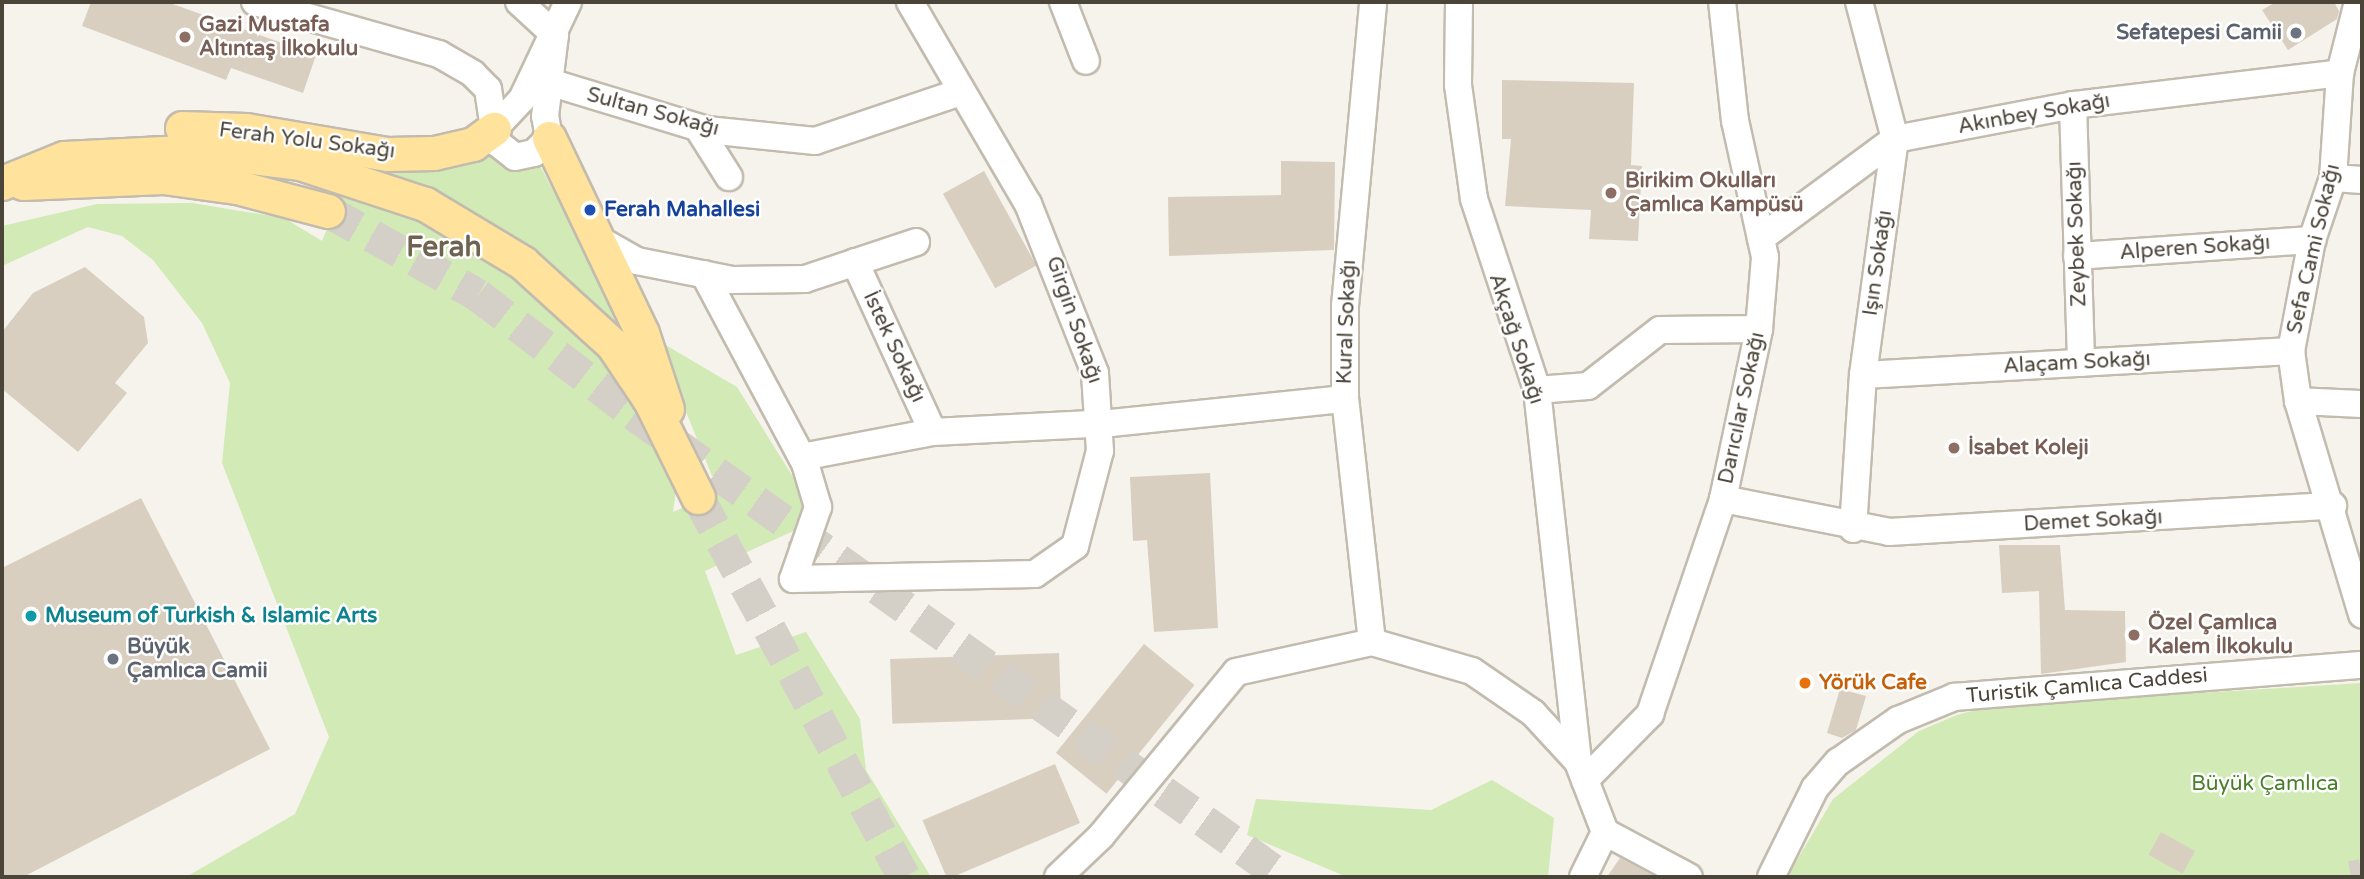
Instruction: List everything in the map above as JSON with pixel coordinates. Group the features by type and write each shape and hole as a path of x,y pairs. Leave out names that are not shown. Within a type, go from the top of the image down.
{"main road":[{"name":"Ferah Yolu Sokağı","path":"2,183 37,153 87,135 148,127 246,130 387,153 434,153 472,144 494,129"},
{"path":"2,183 64,158 191,150 300,163 425,204 523,262 613,345 651,402 698,497 652,358 600,240 549,138"},
{"path":"2,183 163,177 237,187 328,211"}],"street":[{"path":"255,2 439,54 488,89 494,129 503,154 515,157 534,153 549,138 549,82 555,35"},
{"path":"519,2 555,35"},
{"path":"494,129 522,99 555,35 568,2"},
{"name":"Girgin Sokağı","path":"802,457 818,507 793,579 1048,570 1075,546 1084,526 1102,424 1095,373 1060,271 910,2"},
{"path":"1063,2 1087,61"},
{"name":"Kural Sokağı","path":"1372,642 1345,399 1345,306 1373,2"},
{"name":"Akçağ Sokağı","path":"1459,2 1458,85 1474,199 1537,390 1582,771"},
{"name":"Darıcılar Sokağı","path":"1582,771 1650,714 1723,499 1759,329 1761,238 1735,121 1722,2"},
{"name":"Işın Sokağı","path":"1853,529 1863,375 1895,139 1859,2"},
{"name":"Sefa Cami Sokağı","path":"2358,2 2340,73 2333,178 2312,240 2291,351 2298,401 2333,506 2362,615"},
{"name":"Akınbey Sokağı","path":"1761,238 1895,139 2073,105 2340,73"},
{"name":"Sultan Sokağı","path":"549,82 698,128 815,141 961,92"},
{"name":"Zeybek Sokağı","path":"2073,105 2081,363"},
{"path":"698,128 729,177"},
{"path":"2333,178 2362,180"},
{"path":"600,240 637,261 704,274 804,279 916,242"},
{"name":"Alperen Sokağı","path":"2077,256 2312,240"},
{"name":"İstek Sokağı","path":"855,262 933,432"},
{"path":"704,274 802,457 933,432 1102,424 1345,399"},
{"path":"1537,390 1588,386 1660,330 1759,329"},
{"name":"Alaçam Sokağı","path":"1863,375 2291,351"},
{"path":"2298,401 2362,404"},
{"name":"Demet Sokağı","path":"1723,499 1853,529 1966,529 2333,506"},
{"path":"1058,877 1101,835 1236,672 1372,642 1472,671 1533,713 1582,771 1605,832 1689,877"},
{"name":"Turistik Çamlıca Caddesi","path":"1771,877 1815,788 1838,762 1877,733 1934,705 1987,691 2362,665"},
{"path":"1583,877 1605,832"}],"green space":[{"path":"530,147 646,366 603,312 524,245 313,151"},
{"path":"341,194 429,224 545,298 595,348 637,405 676,490 673,512 748,478 712,476 657,340 737,387 813,509 809,524 705,571 736,655 806,632 860,719 866,770 931,877 186,877 295,814 329,737 222,463 230,383 202,323 153,260 122,236 88,227 2,266 2,226 97,204 192,203 284,218 322,241"},
{"name":"Büyük Çamlıca","path":"2362,683 2362,877 1787,877 1833,799 1919,731 1957,715 1990,706"},
{"path":"1492,780 1554,818 1548,877 1347,877 1247,835 1256,799 1431,810"}],"building":[{"path":"91,2 167,2 316,55 303,93 231,68 226,80 82,26"},
{"name":"Sefatepesi Camii","path":"2276,2 2334,2 2339,11 2337,19 2288,50 2262,10"},
{"path":"1502,80 1634,83 1631,165 1642,166 1638,241 1589,239 1591,210 1505,206 1511,139 1502,139"},
{"path":"1281,161 1335,162 1334,250 1169,256 1168,197 1281,195"},
{"path":"984,171 1036,265 995,288 943,194"},
{"path":"85,267 144,317 148,343 115,383 127,393 78,452 2,389 2,332 33,293"},
{"path":"1210,473 1218,628 1154,632 1147,540 1133,541 1130,477"},
{"name":"Büyük Çamlıca Camii","path":"141,498 270,749 23,877 2,877 2,568"},
{"path":"1999,545 2060,545 2065,610 2125,611 2126,662 2041,674 2039,591 2002,593"},
{"path":"1144,644 1195,685 1106,794 1056,753"},
{"path":"1059,653 1061,718 892,724 890,659"},
{"path":"1840,689 1866,696 1856,730 1842,738 1827,733"},
{"path":"1055,764 1080,823 953,877 947,877 922,820"},
{"path":"2161,832 2195,851 2183,874 2148,855"},
{"path":"1620,858 1656,877 1607,877"}],"tunnel":[{"path":"328,211 478,295 634,414 1283,877"},
{"path":"698,497 904,877"},
{"path":"2351,877 2362,875"}],"place":[{"name":"Sefatepesi Camii","path":"2296,33"},
{"name":"Gazi Mustafa Altıntaş İlkokulu","path":"185,37"},
{"name":"Birikim Okulları Çamlıca Kampüsü","path":"1611,193"},
{"name":"Ferah Mahallesi","path":"590,210"},
{"name":"İsabet Koleji","path":"1954,448"},
{"name":"Museum of Turkish & Islamic Arts","path":"31,616"},
{"name":"Özel Çamlıca Kalem İlkokulu","path":"2134,635"},
{"name":"Büyük Çamlıca Camii","path":"113,659"},
{"name":"Yörük Cafe","path":"1805,683"}],"district":[{"name":"Ferah","path":"444,247"}]}
